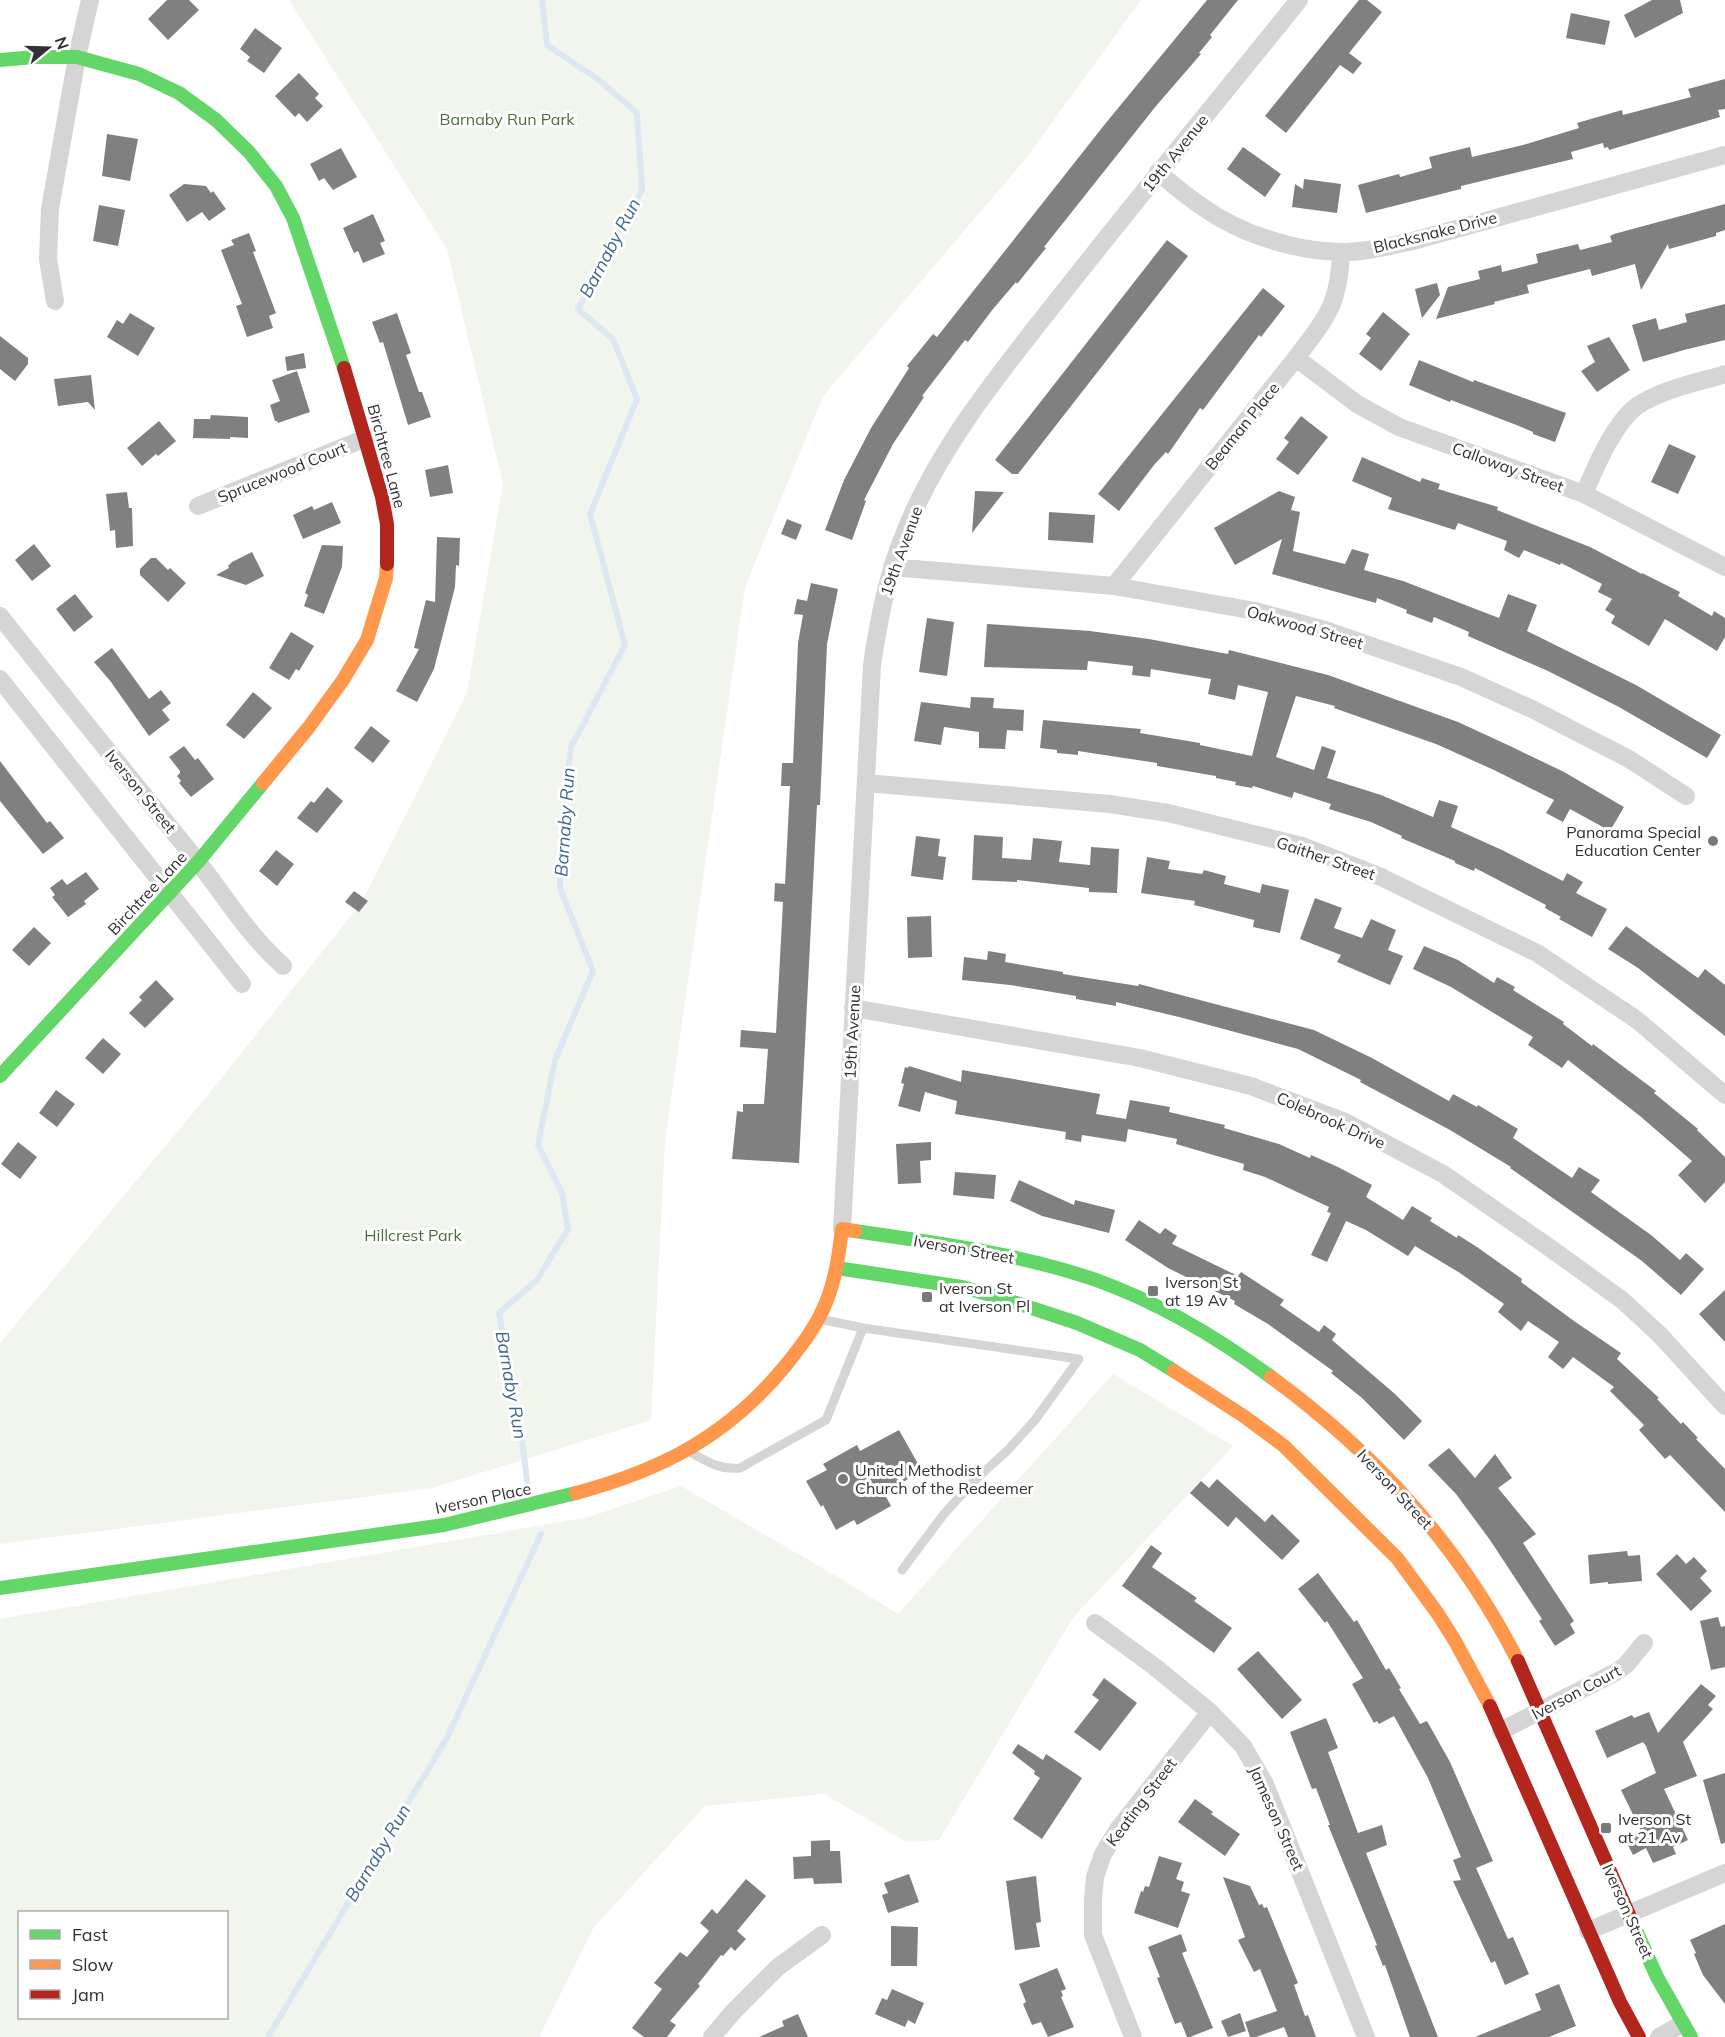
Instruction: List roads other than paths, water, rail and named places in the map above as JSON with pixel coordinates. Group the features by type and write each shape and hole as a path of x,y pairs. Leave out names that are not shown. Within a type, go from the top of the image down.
{"main road":[{"name":"Birchtree Lane","path":"0,60 77,57 139,74 179,93 224,128 249,152 276,186 293,218 308,256 366,438 382,497 388,545 386,578 367,640 343,680 309,727 198,862 0,1076"},
{"name":"Iverson Place","path":"0,1588 351,1539 488,1516 635,1476 688,1451 735,1415 765,1388 798,1349 818,1319 830,1292 837,1268 842,1229"},
{"name":"Iverson Street","path":"842,1229 995,1253 1096,1280 1143,1300 1230,1348 1279,1381 1371,1461 1413,1505 1474,1582 1519,1661 1657,1977 1687,2031"},
{"path":"837,1268 962,1287 1077,1323 1140,1350 1245,1417 1284,1446 1315,1475 1397,1558 1455,1641 1489,1705 1620,2002 1639,2037"}],"street":[{"path":"55,301 48,259 50,209 77,57 90,0"},
{"name":"19th Avenue","path":"842,1229 872,665 881,611 892,567 905,531 925,488 965,423 1018,351 1158,172 1299,0"},
{"name":"Blacksnake Drive","path":"1158,172 1184,194 1233,225 1277,241 1341,252 1409,242 1725,155"},
{"name":"Beaman Place","path":"1114,586 1296,358 1322,322 1333,304 1340,275 1341,252"},
{"name":"Calloway Street","path":"1296,358 1357,404 1399,428 1584,494 1725,567"},
{"path":"1584,494 1603,452 1635,408 1666,392 1725,374"},
{"name":"Sprucewood Court","path":"198,506 366,438"},
{"name":"Oakwood Street","path":"892,567 1114,586 1267,615 1324,630 1461,677 1532,709 1620,754 1686,796"},
{"name":"Iverson Street","path":"0,615 198,862 234,912 283,966"},
{"path":"0,679 242,984"},
{"name":"Gaither Street","path":"866,783 1110,804 1168,813 1302,846 1382,877 1537,953 1637,1020 1725,1095"},
{"name":"Colebrook Drive","path":"854,1008 1140,1058 1251,1086 1345,1122 1443,1174 1622,1300 1660,1335 1725,1406"},
{"name":"Jameson Street","path":"1095,1623 1155,1667 1210,1712 1243,1746 1264,1784 1366,2037"},
{"name":"Iverson Court","path":"1501,1731 1616,1672 1626,1665 1644,1643"},
{"name":"Keating Street","path":"1133,2037 1093,1935 1095,1877 1102,1854 1119,1828 1210,1712"},
{"path":"1588,1931 1725,1874"},
{"path":"712,2037 777,1967 822,1935"},
{"path":"1659,2037 1687,2031"}],"lane":[{"path":"818,1319 863,1328 1079,1359 1035,1420 944,1514 902,1570"},
{"path":"688,1451 715,1466 740,1468 826,1420 863,1328"}],"waterway":[{"name":"Barnaby Run","path":"528,1487 520,1425 499,1313 537,1280 568,1229 562,1193 538,1145 555,1060 593,971 560,888 563,807 571,747 625,645 590,514 637,399 613,339 578,309 642,190 637,113 599,80 547,45 542,0"},
{"name":"Barnaby Run","path":"269,2037 447,1738 541,1534"}],"place":[{"name":"Panorama Special Education Center","path":"1713,841"},
{"name":"Iverson St at 19 Av","path":"1153,1291"},
{"name":"Iverson St at Iverson Pl","path":"927,1297"},
{"name":"United Methodist Church of the Redeemer","path":"843,1479"},
{"name":"Iverson St at 21 Av","path":"1606,1828"}],"park label":[{"name":"Barnaby Run Park","path":"507,119"},
{"name":"Hillcrest Park","path":"413,1235"}]}
